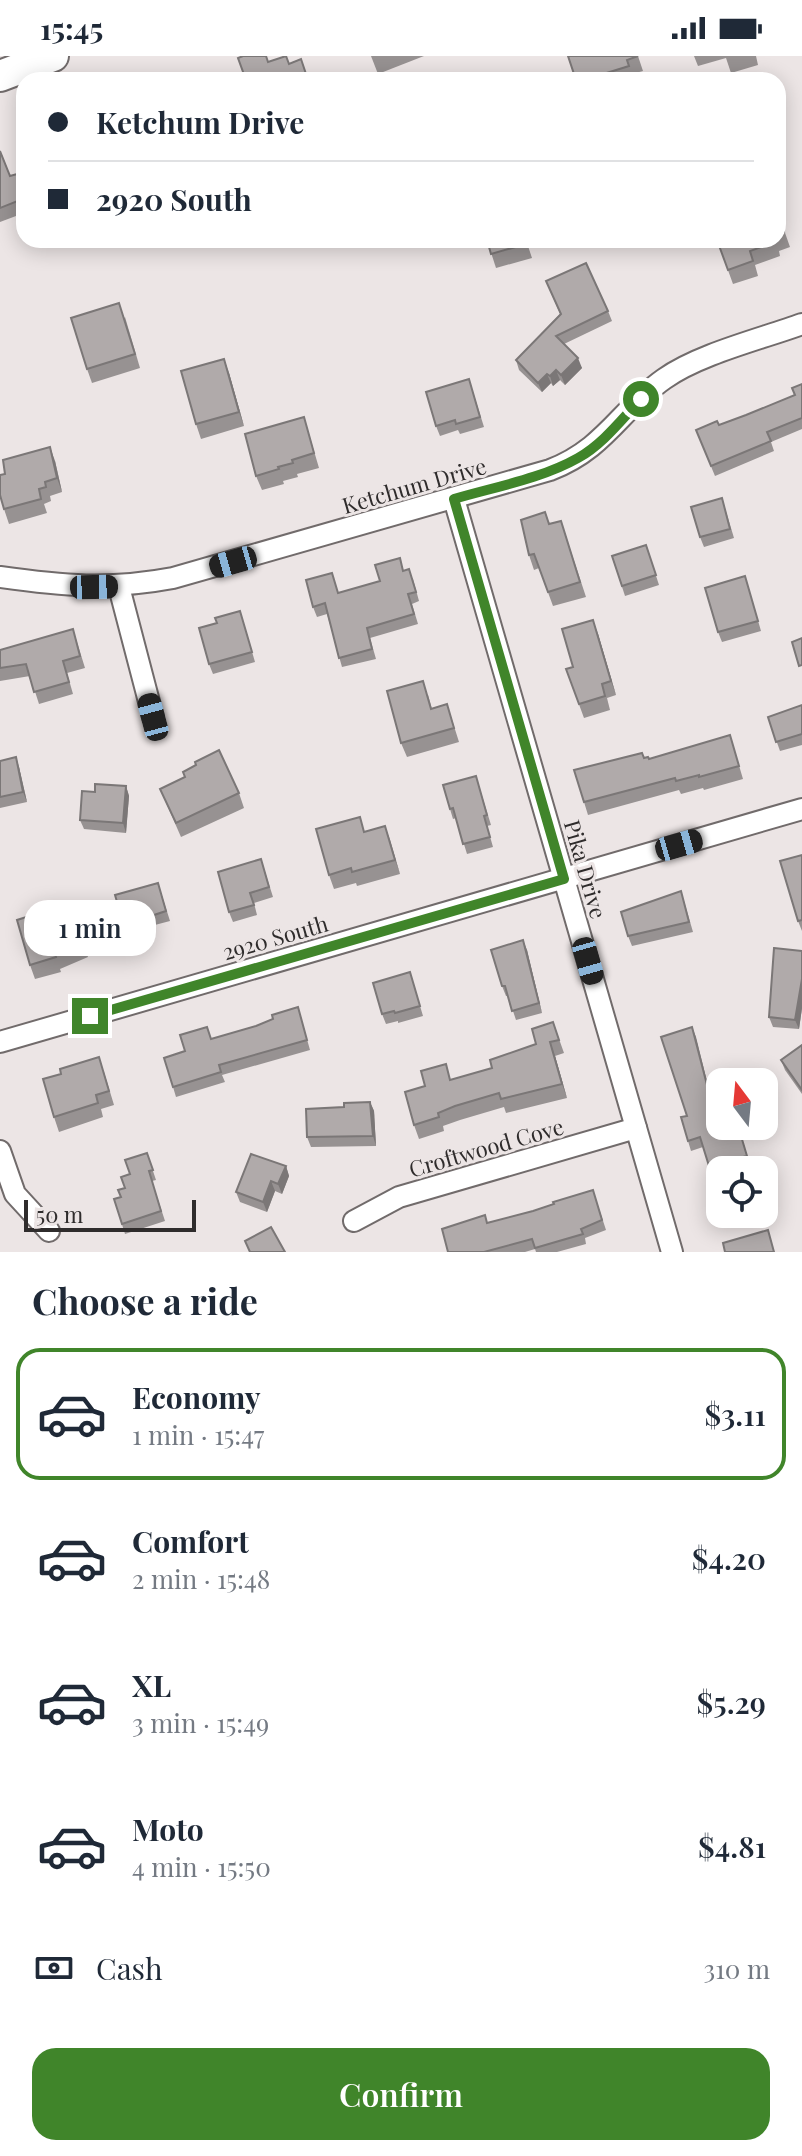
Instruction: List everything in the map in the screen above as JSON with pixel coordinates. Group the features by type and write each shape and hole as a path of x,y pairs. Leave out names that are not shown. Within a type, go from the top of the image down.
{"street":[{"path":"0,76 53,56"},
{"name":"Ketchum Drive","path":"0,577 75,587 119,587 173,578 550,470 577,459 601,441 641,399 673,373 802,324"},
{"name":"Pika Drive","path":"454,499 672,1252"},
{"path":"119,587 153,717"},
{"name":"2920 South","path":"0,1042 802,809"},
{"name":"Croftwood Cove","path":"354,1221 399,1197 636,1128"},
{"path":"0,1151 15,1194 49,1231"}],"building":[{"path":"266,56 268,62 286,56 289,64 301,59 305,72 243,72 238,58"},
{"path":"568,56 638,56 627,60 629,66 610,72 573,72"},
{"path":"0,151 10,176 16,174 16,202 0,208"},
{"path":"489,248 512,248 491,254"},
{"path":"720,248 758,248 750,251 753,261 728,270"},
{"path":"586,263 608,311 556,336 578,358 561,375 556,370 538,383 516,360 561,314 546,281"},
{"path":"119,303 135,354 87,369 71,318"},
{"path":"224,359 239,412 196,424 181,371"},
{"path":"469,379 480,417 436,426 426,392"},
{"path":"802,384 802,418 767,432 771,441 711,466 696,430 717,421 719,425 795,395 792,388"},
{"path":"304,417 314,453 256,476 245,434"},
{"path":"50,447 57,478 45,482 46,487 39,489 41,499 4,509 0,495 0,475 5,474 3,460"},
{"path":"722,498 730,529 700,537 691,507"},
{"path":"545,512 549,524 561,521 580,582 548,592 534,554 529,555 521,520"},
{"path":"646,545 656,575 622,586 612,556"},
{"path":"400,558 403,571 409,569 416,592 408,594 414,614 367,628 372,649 339,658 325,603 313,607 306,580 332,573 338,593 380,581 375,565"},
{"path":"745,576 758,621 718,632 705,588"},
{"path":"240,611 252,652 209,664 199,628 217,623 215,618"},
{"path":"593,620 611,681 602,684 605,696 579,704 566,669 573,667 562,629"},
{"path":"73,629 80,656 63,661 69,682 34,692 26,664 0,668 0,650"},
{"path":"802,638 802,665 799,666 792,642"},
{"path":"423,681 431,709 447,704 454,728 401,743 387,691"},
{"path":"802,705 802,734 776,742 768,717"},
{"path":"730,735 739,766 699,777 676,781 675,778 584,802 574,770 642,753 644,758 649,759"},
{"path":"219,750 239,793 176,823 160,789 185,777 183,772 196,765 195,762"},
{"path":"16,757 23,792 0,797 0,761"},
{"path":"476,776 490,837 463,844 443,785"},
{"path":"95,784 126,786 123,823 80,820 82,791 95,792"},
{"path":"360,817 364,832 385,826 395,860 329,875 316,829"},
{"path":"802,855 802,920 798,921 780,861"},
{"path":"261,859 269,887 250,893 254,905 229,912 218,872"},
{"path":"158,883 166,911 148,917 152,929 127,936 115,895"},
{"path":"681,891 689,922 628,936 621,912"},
{"path":"71,903 83,942 55,954 56,957 30,965 17,920"},
{"path":"523,940 539,1003 512,1011 491,950"},
{"path":"774,948 802,951 802,979 795,1020 769,1017"},
{"path":"410,972 420,1006 382,1014 373,983"},
{"path":"298,1007 307,1040 219,1065 221,1072 173,1087 164,1058 185,1051 180,1035 207,1027 211,1039 256,1026 273,1019 272,1015"},
{"path":"553,1022 559,1040 550,1042 562,1084 501,1099 499,1093 455,1106 438,1113 439,1117 414,1125 405,1092 425,1086 421,1071 446,1064 450,1080 492,1068 490,1060 536,1044 532,1029"},
{"path":"692,1027 706,1081 706,1140 742,1140 747,1156 706,1156 700,1137 688,1141 681,1117 687,1116 661,1037"},
{"path":"802,1045 802,1090 781,1060"},
{"path":"99,1057 109,1091 96,1095 98,1103 54,1117 43,1079 61,1074 60,1069"},
{"path":"370,1102 373,1136 307,1137 306,1109"},
{"path":"147,1153 161,1211 122,1224 114,1199 121,1197 118,1190 125,1188 121,1177 130,1174 125,1160"},
{"path":"251,1154 286,1166 278,1184 271,1181 263,1202 236,1192"},
{"path":"593,1190 602,1220 581,1229 583,1234 535,1248 532,1239 484,1252 448,1252 442,1229 485,1215 487,1223"},
{"path":"271,1227 285,1252 250,1252 245,1241"},
{"path":"768,1230 774,1252 725,1252 723,1243"}],"route":[{"path":"90,1016 564,879 454,499 577,459 614,429 641,399"}]}
